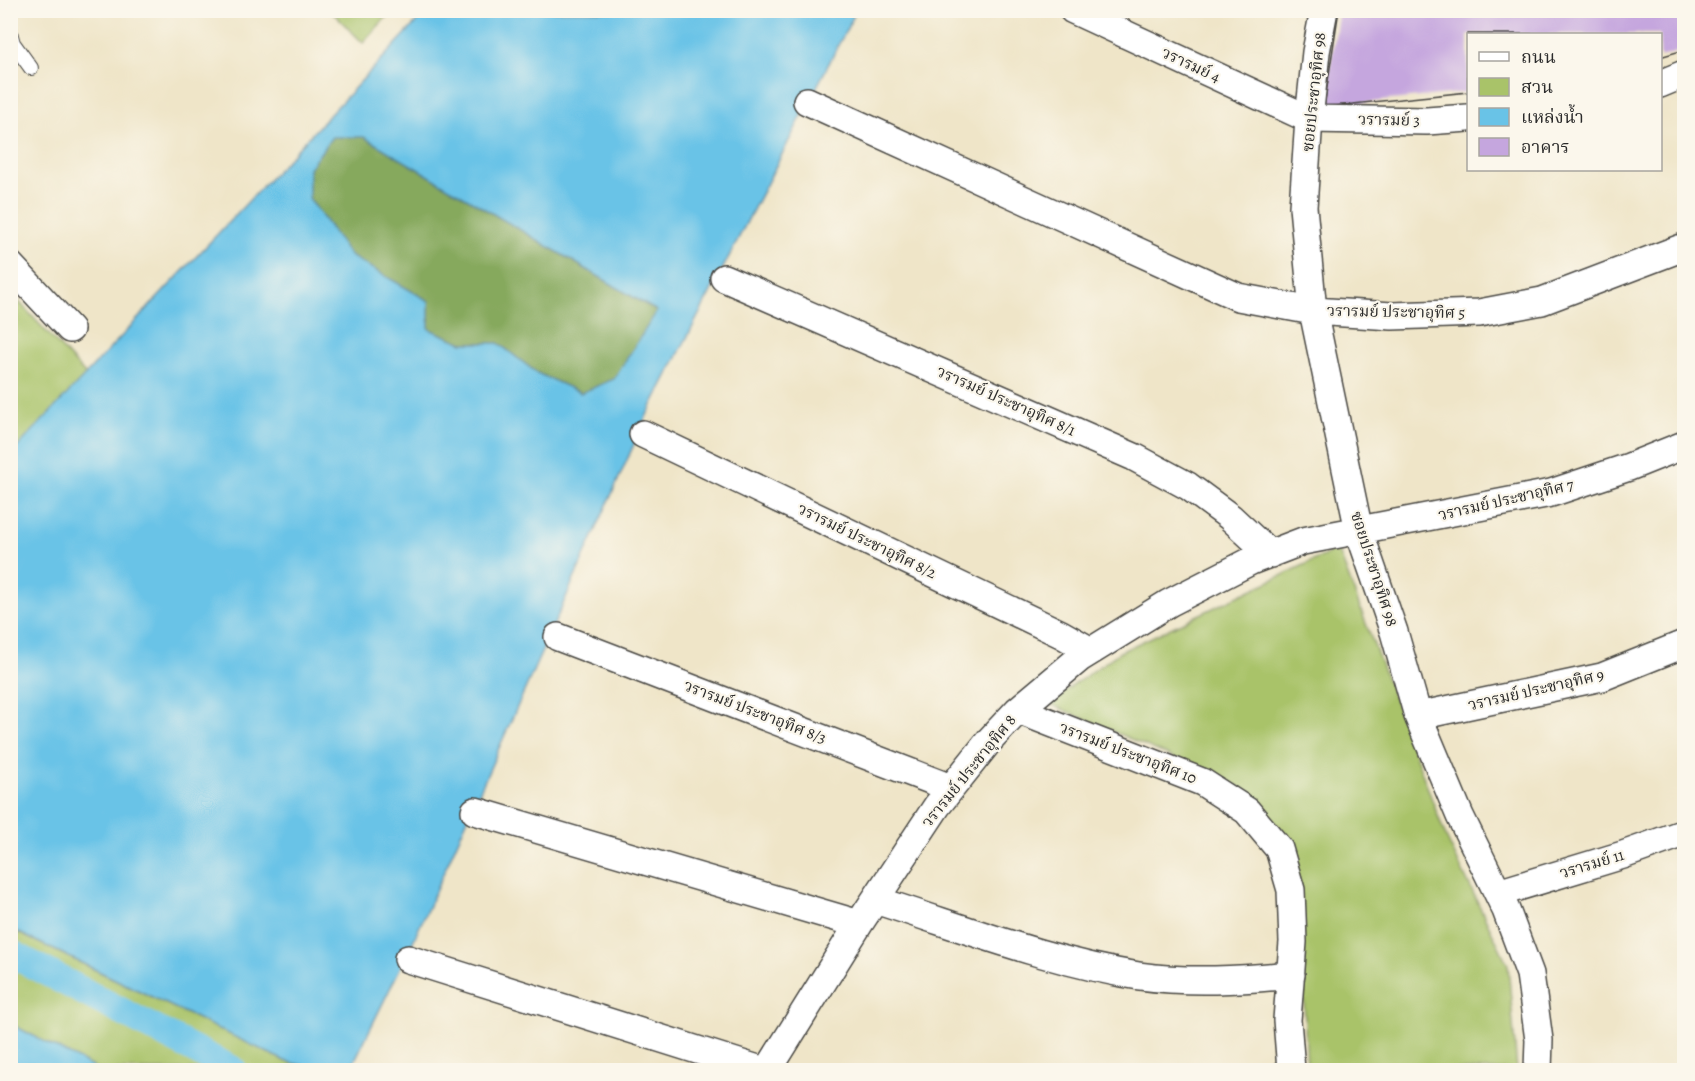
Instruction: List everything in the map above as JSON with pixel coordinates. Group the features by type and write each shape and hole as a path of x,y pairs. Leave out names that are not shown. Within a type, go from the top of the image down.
{"street":[{"name":"วรารมย์ 4","path":"1073,10 1309,119"},
{"name":"ซอยประชาอุทิศ 98","path":"1324,10 1316,52 1309,119 1304,207 1313,311 1359,531 1394,632 1418,716 1460,816 1498,893 1530,974 1539,1040 1538,1071"},
{"path":"1662,83 1684,74"},
{"name":"วรารมย์ ประชาอุทิศ 5","path":"807,101 1238,297 1313,311 1392,316 1479,313 1542,301 1684,247"},
{"name":"วรารมย์ 3","path":"1309,119 1427,121 1467,118"},
{"path":"10,265 70,329"},
{"name":"วรารมย์ ประชาอุทิศ 8/1","path":"724,278 1134,457 1188,486 1230,517 1270,554"},
{"name":"วรารมย์ ประชาอุทิศ 8/2","path":"643,434 1050,629 1091,651"},
{"name":"วรารมย์ ประชาอุทิศ 7","path":"1359,531 1551,493 1629,467 1684,445"},
{"name":"วรารมย์ ประชาอุทิศ 8","path":"768,1071 859,924 951,788 1018,710 1091,651 1169,603 1251,561 1304,541 1359,531"},
{"name":"วรารมย์ ประชาอุทิศ 8/3","path":"558,637 951,788"},
{"name":"วรารมย์ ประชาอุทิศ 9","path":"1418,716 1602,677 1684,644"},
{"name":"วรารมย์ ประชาอุทิศ 10","path":"1018,710 1202,782 1247,812 1280,849 1291,890 1293,942 1287,1020 1291,1071"},
{"path":"475,812 859,924"},
{"name":"วรารมย์ 11","path":"1498,893 1623,855 1684,832"},
{"path":"875,900 1033,950 1117,972 1200,981 1291,975"},
{"path":"408,959 761,1071"}],"lane":[{"path":"10,32 13,43 31,68"}],"green space":[{"path":"331,11 392,11 363,43"},
{"path":"332,137 364,137 658,312 614,379 581,393 537,373 498,343 463,343 429,329 429,301 350,256 309,198 309,168"},
{"path":"11,293 86,375 11,455"},
{"path":"1338,549 1446,837 1508,965 1517,1070 1307,1070 1294,842 1238,786 1048,703 1120,652"},
{"path":"10,929 285,1061 320,1070 98,1070 11,1024"}],"water":[{"path":"427,11 856,11 647,415 411,946 350,1070 320,1070 285,1061 11,929 10,455","holes":["332,137 364,137 657,311 614,379 581,393 537,373 498,343 463,343 429,329 429,301 350,256 309,198 309,168"]},
{"path":"11,1024 98,1070 11,1070"}],"building":[{"path":"1339,10 1684,10 1684,50 1662,56 1662,33 1467,33 1467,92 1324,107"}],"waterway":[{"path":"10,953 233,1070"}]}
